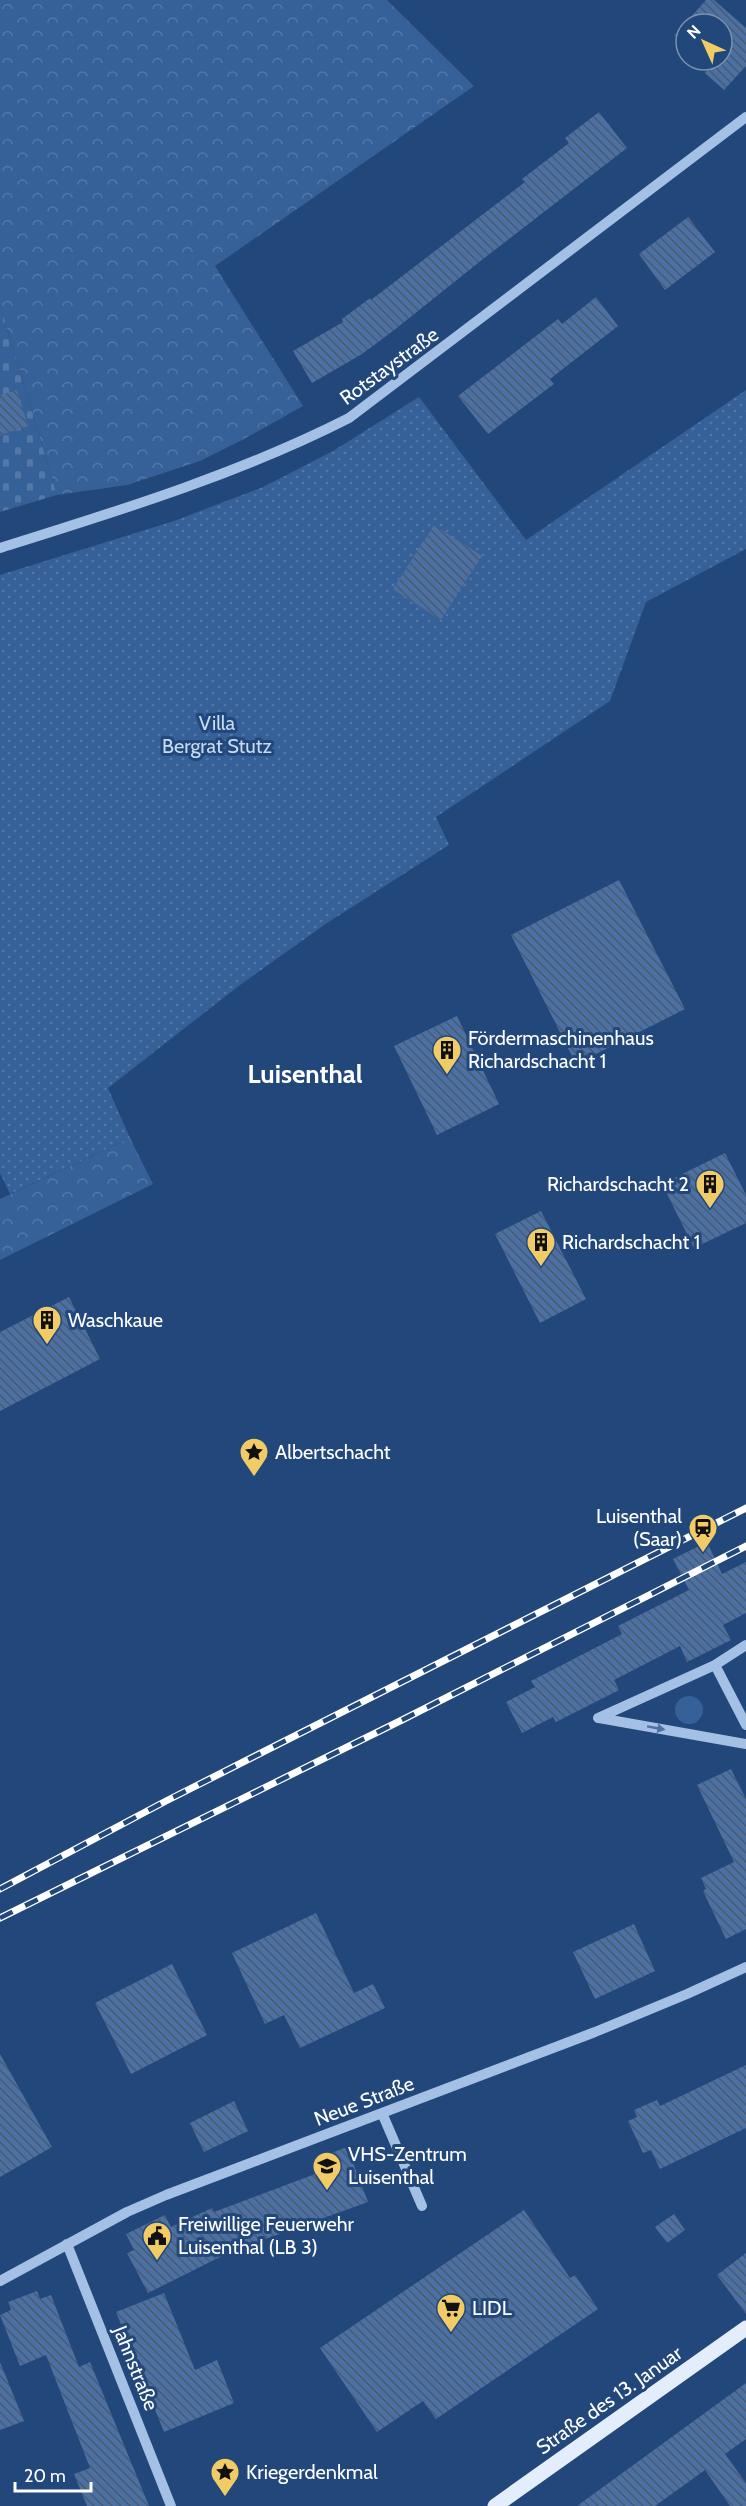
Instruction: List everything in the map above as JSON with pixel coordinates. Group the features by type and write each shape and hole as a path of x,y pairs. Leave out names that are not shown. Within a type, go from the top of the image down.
{"main road":[{"name":"Straße des 13. Januar","path":"495,2506 746,2328"}],"street":[{"name":"Rotstaystraße","path":"0,548 77,524 249,463 296,445 349,418 746,117"},
{"path":"746,1645 715,1665 598,1718 746,1744"},
{"path":"715,1665 746,1725"},
{"name":"Neue Straße","path":"0,2281 127,2212 166,2195 595,2032 687,1995 746,1967"},
{"path":"382,2113 422,2206"},
{"name":"Jahnstraße","path":"67,2244 171,2506"}],"green space":[{"path":"0,0 387,0 474,86 215,266 303,406 200,461 127,485 57,495 0,305"},
{"path":"0,305 57,495 0,512"},
{"name":"Villa Bergrat Stutz","path":"746,390 746,549 646,602 610,701 436,817 449,845 327,923 240,985 108,1088 130,1138 10,1194 0,1173 0,575 174,521 263,487 333,451 419,397 526,540"},
{"path":"130,1138 153,1184 0,1260 0,1199"},
{"path":"689,1696 699,1700 703,1710 699,1720 689,1724 679,1720 675,1710 679,1700"}],"building":[{"path":"706,0 714,0 728,12 695,12"},
{"path":"734,18 746,28 746,66 724,90 705,73 734,72"},
{"path":"599,112 627,148 393,331 362,354 312,383 293,351 343,322 342,319 370,298 371,300 525,182 522,179 569,143 565,138"},
{"path":"688,217 715,252 665,290 639,254"},
{"path":"596,297 618,326 550,379 554,384 488,434 458,396 558,319 562,324"},
{"path":"17,390 28,426 0,435 0,395"},
{"path":"434,525 482,556 441,620 393,589"},
{"path":"619,880 685,1009 576,1064 511,935"},
{"name":"Fördermaschinenhaus Richardschacht 1","path":"457,1016 499,1104 437,1135 394,1046"},
{"name":"Richardschacht 2","path":"725,1153 746,1195 746,1223 694,1248 662,1184"},
{"name":"Richardschacht 1","path":"541,1211 586,1299 540,1323 495,1234"},
{"name":"Waschkaue","path":"69,1297 100,1359 0,1411 0,1332"},
{"path":"707,1542 722,1574 746,1562 746,1613 723,1625 731,1640 687,1662 680,1646 614,1680 619,1690 556,1722 553,1717 522,1733 506,1702 535,1687 531,1681 622,1634 618,1626 689,1590 673,1559"},
{"path":"731,1769 746,1799 746,1929 726,1939 703,1891 706,1889 701,1878 734,1862 697,1785"},
{"path":"316,1913 354,1993 373,1984 385,2008 300,2048 284,2015 265,2024 232,1953"},
{"path":"634,1924 655,1971 595,1999 573,1952"},
{"path":"172,1964 207,2035 131,2074 95,2003"},
{"path":"0,2054 52,2147 0,2177"},
{"path":"746,2065 746,2128 660,2169 651,2150 643,2153 628,2121 637,2117 634,2110 657,2100 660,2106"},
{"path":"234,2101 248,2131 204,2152 190,2123"},
{"path":"347,2147 368,2202 230,2252 148,2293 127,2253 134,2250 126,2234 165,2215 171,2227 212,2208 214,2212 323,2171 318,2158"},
{"name":"LIDL","path":"524,2210 570,2278 575,2275 598,2309 436,2419 423,2401 377,2432 320,2348"},
{"path":"674,2214 685,2230 667,2243 655,2227"},
{"path":"746,2253 746,2314 717,2275"},
{"path":"37,2291 40,2299 51,2295 79,2367 90,2362 149,2506 87,2506 74,2474 90,2468 46,2355 20,2366 0,2315 11,2310 8,2302"},
{"path":"164,2293 195,2370 217,2360 234,2403 164,2432 116,2312"},
{"path":"0,2362 24,2421 0,2430"},
{"path":"746,2383 746,2439 725,2454 746,2483 746,2506 730,2506 705,2470 655,2506 577,2506"}],"railway":[{"path":"0,1889 166,1801 746,1508"},
{"path":"0,1918 402,1720 746,1546"}],"place":[{"name":"Fördermaschinenhaus Richardschacht 1","path":"447,1076"},
{"name":"Richardschacht 2","path":"710,1210"},
{"name":"Richardschacht 1","path":"541,1268"},
{"name":"Waschkaue","path":"47,1346"},
{"name":"Albertschacht","path":"254,1478"},
{"name":"Luisenthal (Saar)","path":"703,1554"},
{"name":"VHS-Zentrum Luisenthal","path":"327,2192"},
{"name":"Freiwillige Feuerwehr Luisenthal (LB 3)","path":"157,2262"},
{"name":"LIDL","path":"451,2334"},
{"name":"Kriegerdenkmal","path":"225,2498"}],"district":[{"name":"Luisenthal","path":"305,1074"}]}
